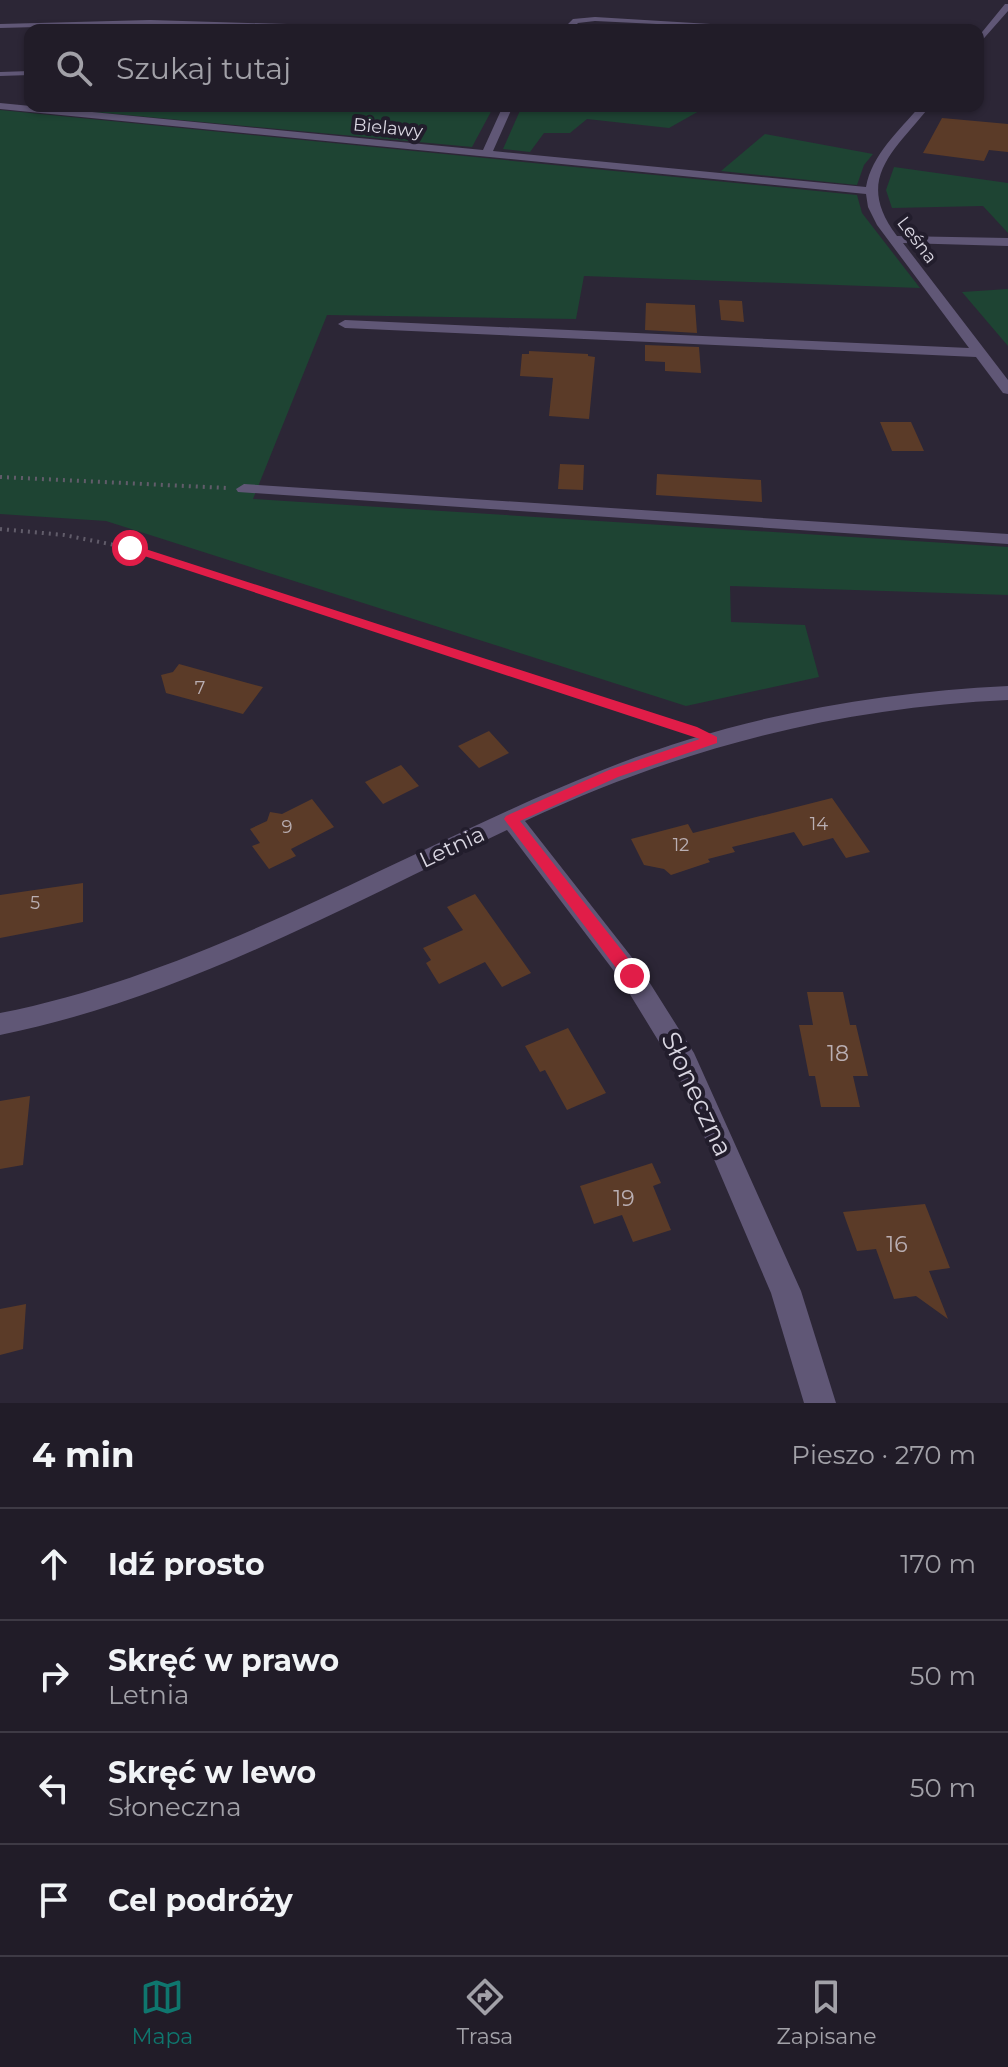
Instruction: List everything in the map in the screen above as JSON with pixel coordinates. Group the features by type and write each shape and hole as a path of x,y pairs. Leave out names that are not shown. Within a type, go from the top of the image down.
{"street":[{"path":"984,35 1008,6"},
{"path":"573,24 590,19 675,24"},
{"path":"60,24 194,24"},
{"path":"0,26 24,25"},
{"name":"Bielawy","path":"0,106 24,105"},
{"name":"Bielawy","path":"91,112 869,191"},
{"path":"486,154 505,112"},
{"path":"869,191 870,180 878,165 920,112"},
{"name":"Leśna","path":"869,191 874,212 1008,390"},
{"path":"893,239 1008,242"},
{"path":"345,324 980,353"},
{"path":"244,489 1008,539"},
{"name":"Letnia","path":"0,1024 75,1008 156,980 369,887 613,774 713,740 883,702 1008,693"},
{"name":"Słoneczna","path":"511,819 632,976 685,1061 786,1291 820,1403"}],"lane":[{"path":"0,74 24,73"}],"path":[{"path":"0,477 244,489"},
{"path":"0,529 64,535 130,548 692,730 713,740"}],"green space":[{"path":"0,110 857,195 862,213 920,288 584,276 576,319 327,315 253,499 1008,547 1008,595 730,586 731,622 805,625 819,677 686,706 106,521 0,514"},
{"path":"93,112 491,112 472,147"},
{"path":"519,112 697,112 669,128 587,119 570,133 544,133 530,152 503,149"},
{"path":"765,134 873,154 864,165 857,185 721,171"},
{"path":"894,167 1008,183 1008,233 983,206 892,208 886,190"},
{"path":"1008,289 1008,346 962,292"}],"building":[{"path":"942,118 1008,124 1008,152 989,150 984,161 923,153"},
{"path":"719,300 742,301 744,322 721,320"},
{"path":"646,303 695,305 697,333 645,330"},
{"path":"645,345 699,347 701,373 665,371 665,362 645,361"},
{"path":"529,351 595,357 589,419 549,416 553,378 520,376 522,354 529,354"},
{"path":"880,422 911,422 924,451 892,451"},
{"path":"560,464 584,465 583,490 558,489"},
{"path":"657,474 761,480 762,502 656,495"},
{"path":"179,664 263,687 243,714 166,693 161,675 173,672"},
{"path":"489,731 509,753 479,768 458,746"},
{"path":"401,765 419,786 383,804 365,782"},
{"path":"832,798 870,852 846,858 833,838 803,846 794,832 732,847 735,852 708,859 710,862 671,875 664,869 644,865 631,839 688,824 693,833"},
{"path":"312,799 334,827 291,849 296,856 269,869 252,846 260,843 250,829 267,821 270,812 282,814"},
{"path":"83,883 83,922 0,938 0,895"},
{"path":"475,894 531,973 502,987 485,962 439,984 426,963 431,960 423,948 463,930 447,907"},
{"path":"807,992 843,992 850,1025 856,1025 868,1076 853,1076 860,1107 821,1107 815,1076 809,1076 799,1025 813,1025"},
{"path":"568,1028 606,1093 567,1110 545,1070 540,1072 525,1046"},
{"path":"30,1096 23,1165 0,1169 0,1101"},
{"path":"652,1163 661,1183 653,1186 671,1230 633,1242 622,1215 594,1224 580,1186"},
{"path":"925,1204 950,1268 929,1271 948,1319 916,1296 894,1299 876,1249 857,1251 843,1212"},
{"path":"26,1304 23,1349 0,1355 0,1309"}],"route":[{"path":"130,548 692,730 713,740 613,774 511,819 632,976"}]}
